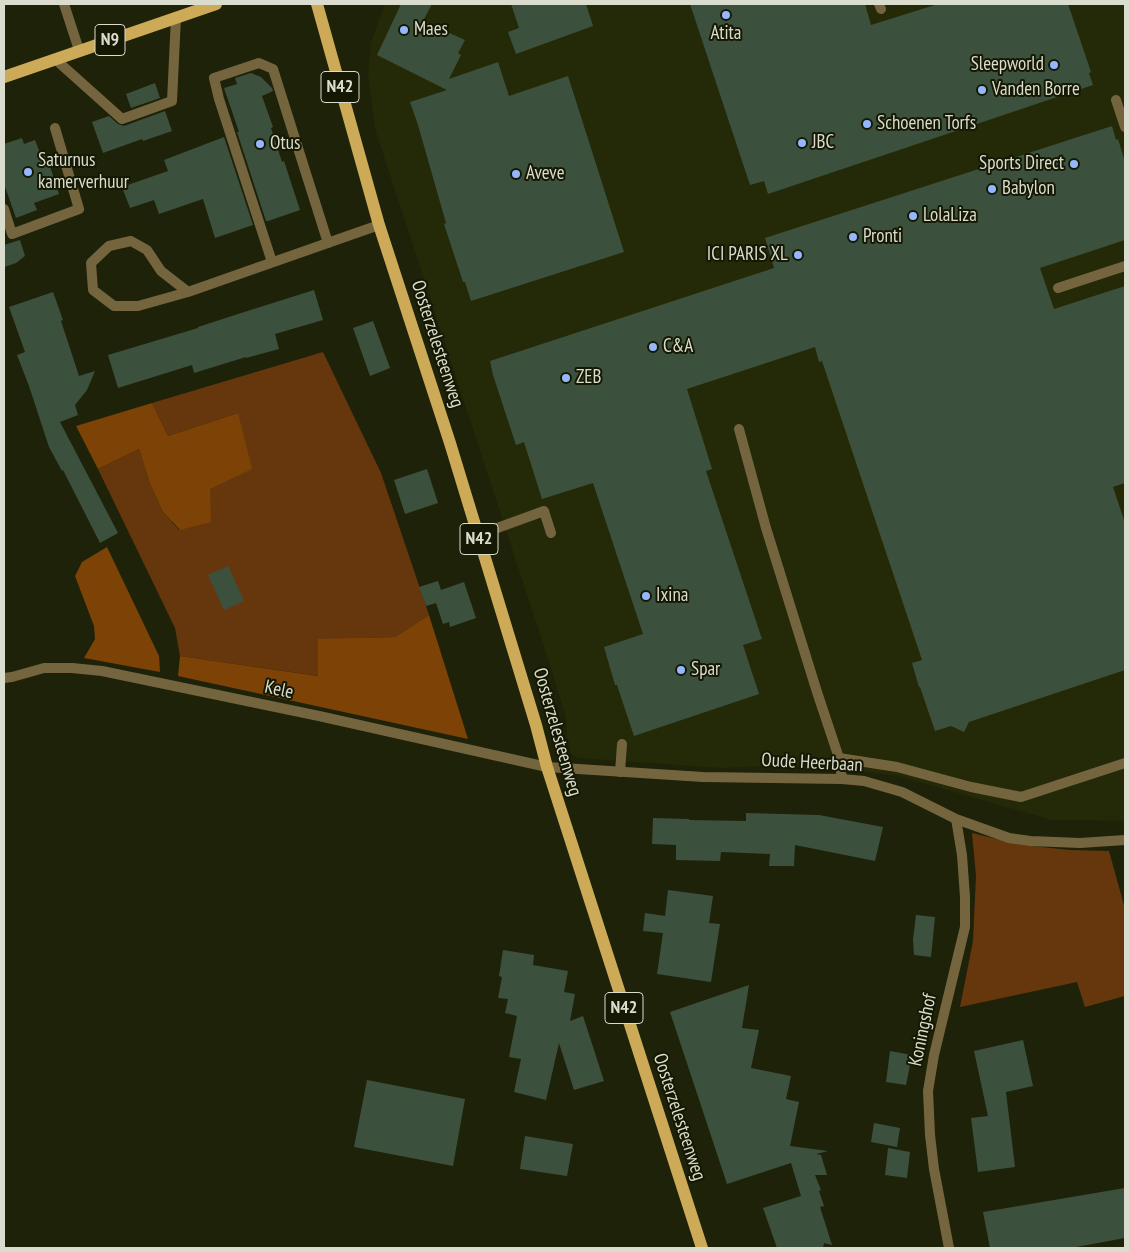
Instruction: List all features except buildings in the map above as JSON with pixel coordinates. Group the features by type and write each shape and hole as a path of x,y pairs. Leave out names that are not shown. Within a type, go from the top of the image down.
{"main road":[{"name":"N9","path":"4,77 216,4"},
{"name":"Oosterzelesteenweg","path":"317,4 378,225 450,443 536,725 546,767 702,1248"}],"street":[{"path":"64,4 79,50"},
{"path":"55,59 122,119 172,101 176,17"},
{"path":"272,262 219,99 214,78 259,63 273,69 328,243"},
{"path":"1116,100 1125,127"},
{"path":"4,209 12,234 79,209 55,128"},
{"path":"188,292 161,271 147,250 130,241 109,246 91,263 93,290 114,306 138,306 188,292 378,225"},
{"path":"1058,288 1125,266"},
{"path":"739,429 766,528 839,758 842,779"},
{"path":"478,535 544,511 551,533"},
{"name":"Kele","path":"4,678 44,668 102,671 329,718 546,767"},
{"path":"620,772 622,744"},
{"path":"839,758 897,767 971,787 1021,797 1125,763"},
{"name":"Oude Heerbaan","path":"546,767 703,777 842,779 864,782 902,792 956,820 1009,838 1030,841 1080,843 1125,840"},
{"name":"Koningshof","path":"948,1248 934,1170 928,1091 934,1055 964,927 964,872 956,820"}],"shaded area":[{"path":"385,4 1125,4 1125,821 1052,820 898,776 806,764 721,768 578,758 571,753 567,738 566,718 548,659 375,129 368,76 371,42"},
{"path":"323,352 381,473 429,615 395,637 362,638 319,676 180,656 175,628 98,469 139,449 150,484 163,512 179,530 210,489 238,413 168,436 152,403"},
{"path":"152,403 168,436 238,413 252,469 210,489 211,522 180,530 163,512 150,484 139,449 98,469 76,426"},
{"path":"107,547 159,656 160,672 84,658 95,639 94,626 75,576 82,562"},
{"path":"429,615 468,739 178,676 180,656 318,676 318,639 395,637"},
{"path":"972,833 1022,845 1070,850 1109,851 1125,909 1125,996 1085,1007 1077,982 960,1007 973,941 976,876"}],"place":[{"name":"Atita","path":"726,15"},
{"name":"Maes","path":"404,30"},
{"name":"Sleepworld","path":"1054,65"},
{"name":"Vanden Borre","path":"982,90"},
{"name":"Schoenen Torfs","path":"867,124"},
{"name":"JBC","path":"802,143"},
{"name":"Otus","path":"260,144"},
{"name":"Sports Direct","path":"1074,164"},
{"name":"Saturnus kamerverhuur","path":"28,172"},
{"name":"Aveve","path":"516,174"},
{"name":"Babylon","path":"992,189"},
{"name":"LolaLiza","path":"913,216"},
{"name":"Pronti","path":"853,237"},
{"name":"ICI PARIS XL","path":"798,255"},
{"name":"C&A","path":"653,347"},
{"name":"ZEB","path":"566,378"},
{"name":"Ixina","path":"646,596"},
{"name":"Spar","path":"681,670"}]}
